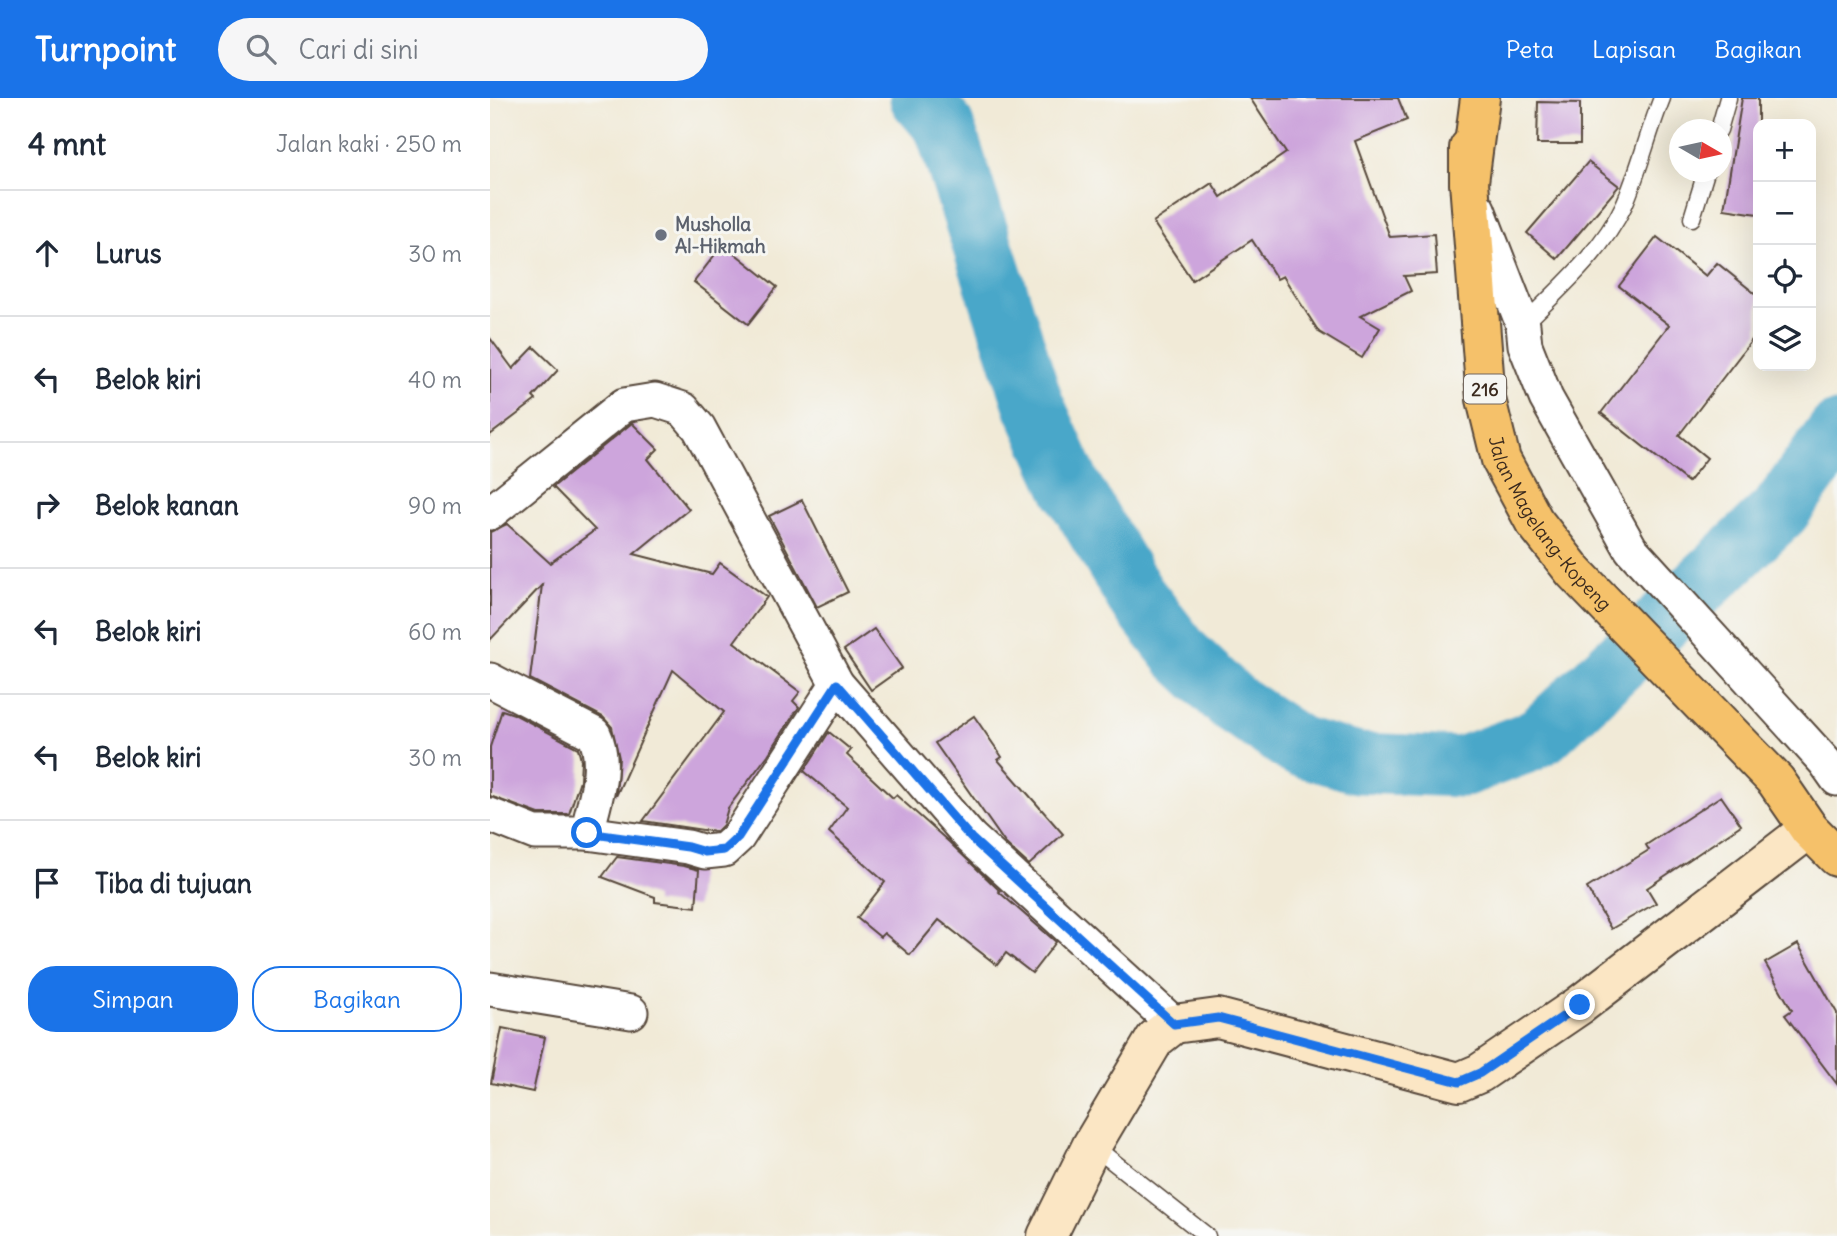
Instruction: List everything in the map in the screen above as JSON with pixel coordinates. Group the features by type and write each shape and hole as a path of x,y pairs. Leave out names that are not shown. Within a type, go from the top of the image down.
{"main road":[{"path":"1459,98 1468,182"},
{"name":"Jalan Magelang-Kopeng","path":"1469,98 1468,182 1486,399 1501,460 1534,521 1574,572 1776,781 1809,829 1837,857"},
{"path":"1468,182 1480,98"}],"street":[{"path":"1468,182 1523,325 1525,345 1546,398 1631,549 1831,770"},
{"path":"490,513 624,405 655,400 683,409 699,428 837,684 971,838 1174,1024"},
{"path":"490,680 594,734 601,748 602,762 587,833"},
{"path":"490,815 535,833 587,833 688,847 705,852 724,850 738,837 837,684"},
{"path":"1046,1236 1091,1145 1155,1040 1174,1024 1218,1018 1459,1082 1480,1073 1580,1005 1809,829"},
{"path":"490,989 631,1012"}],"lane":[{"path":"1523,325 1576,270 1603,238 1623,207 1662,98"},
{"path":"1722,119 1728,98"},
{"path":"1692,218 1703,182"},
{"path":"1091,1145 1207,1236"}],"building":[{"path":"1250,98 1398,98 1407,120 1355,141 1390,237 1434,234 1437,274 1404,276 1411,291 1360,316 1380,328 1362,358 1319,332 1283,276 1277,279 1252,240 1192,280 1153,222 1212,183 1221,197 1286,153"},
{"path":"1742,98 1758,98 1758,119 1753,119 1753,213 1724,209 1728,182 1732,182 1732,160"},
{"path":"1538,102 1580,103 1580,144 1537,144"},
{"path":"1588,162 1619,186 1557,259 1527,233"},
{"path":"1657,237 1706,276 1717,263 1753,292 1753,339 1679,435 1707,458 1688,482 1601,413 1669,325 1619,286"},
{"path":"723,244 777,287 748,324 694,282"},
{"path":"490,338 513,369 534,347 558,370 533,397 536,400 490,435"},
{"path":"632,423 658,449 648,459 689,509 634,554 712,574 720,563 767,597 734,642 800,692 793,701 799,707 768,755 728,808 723,825 716,832 643,821 724,712 673,670 616,796 619,758 612,727 603,717 530,679 542,585 490,640 490,532 507,524 550,563 595,530 553,487"},
{"path":"802,500 848,592 817,607 769,516"},
{"path":"874,629 902,668 871,690 844,650"},
{"path":"502,710 578,748 581,760 580,780 569,814 539,814 490,796 490,747"},
{"path":"974,716 1002,757 998,760 1063,834 1029,865 1005,843 935,743"},
{"path":"829,732 851,750 847,755 893,798 896,795 1056,942 1032,973 1006,953 997,965 939,920 910,955 884,933 880,937 857,918 885,882 829,832 847,807 804,771"},
{"path":"1721,796 1741,825 1647,888 1656,903 1611,929 1587,888 1649,850 1646,845"},
{"path":"617,857 699,870 696,907 655,902 655,897 602,877"},
{"path":"1798,944 1837,1013 1837,1084 1785,1015 1792,1010 1765,963"},
{"path":"502,1028 545,1037 533,1092 491,1083"}],"waterway":[{"path":"920,98 944,126 1034,405 1069,483 1136,596 1181,654 1233,703 1298,746 1358,763 1461,767 1529,742 1543,734 1781,510 1837,432"}],"place":[{"name":"Musholla Al-Hikmah","path":"661,235"}],"route":[{"path":"587,833 688,847 705,852 724,850 738,837 837,684 971,838 1174,1024 1218,1018 1459,1082 1480,1073 1580,1005"}]}
